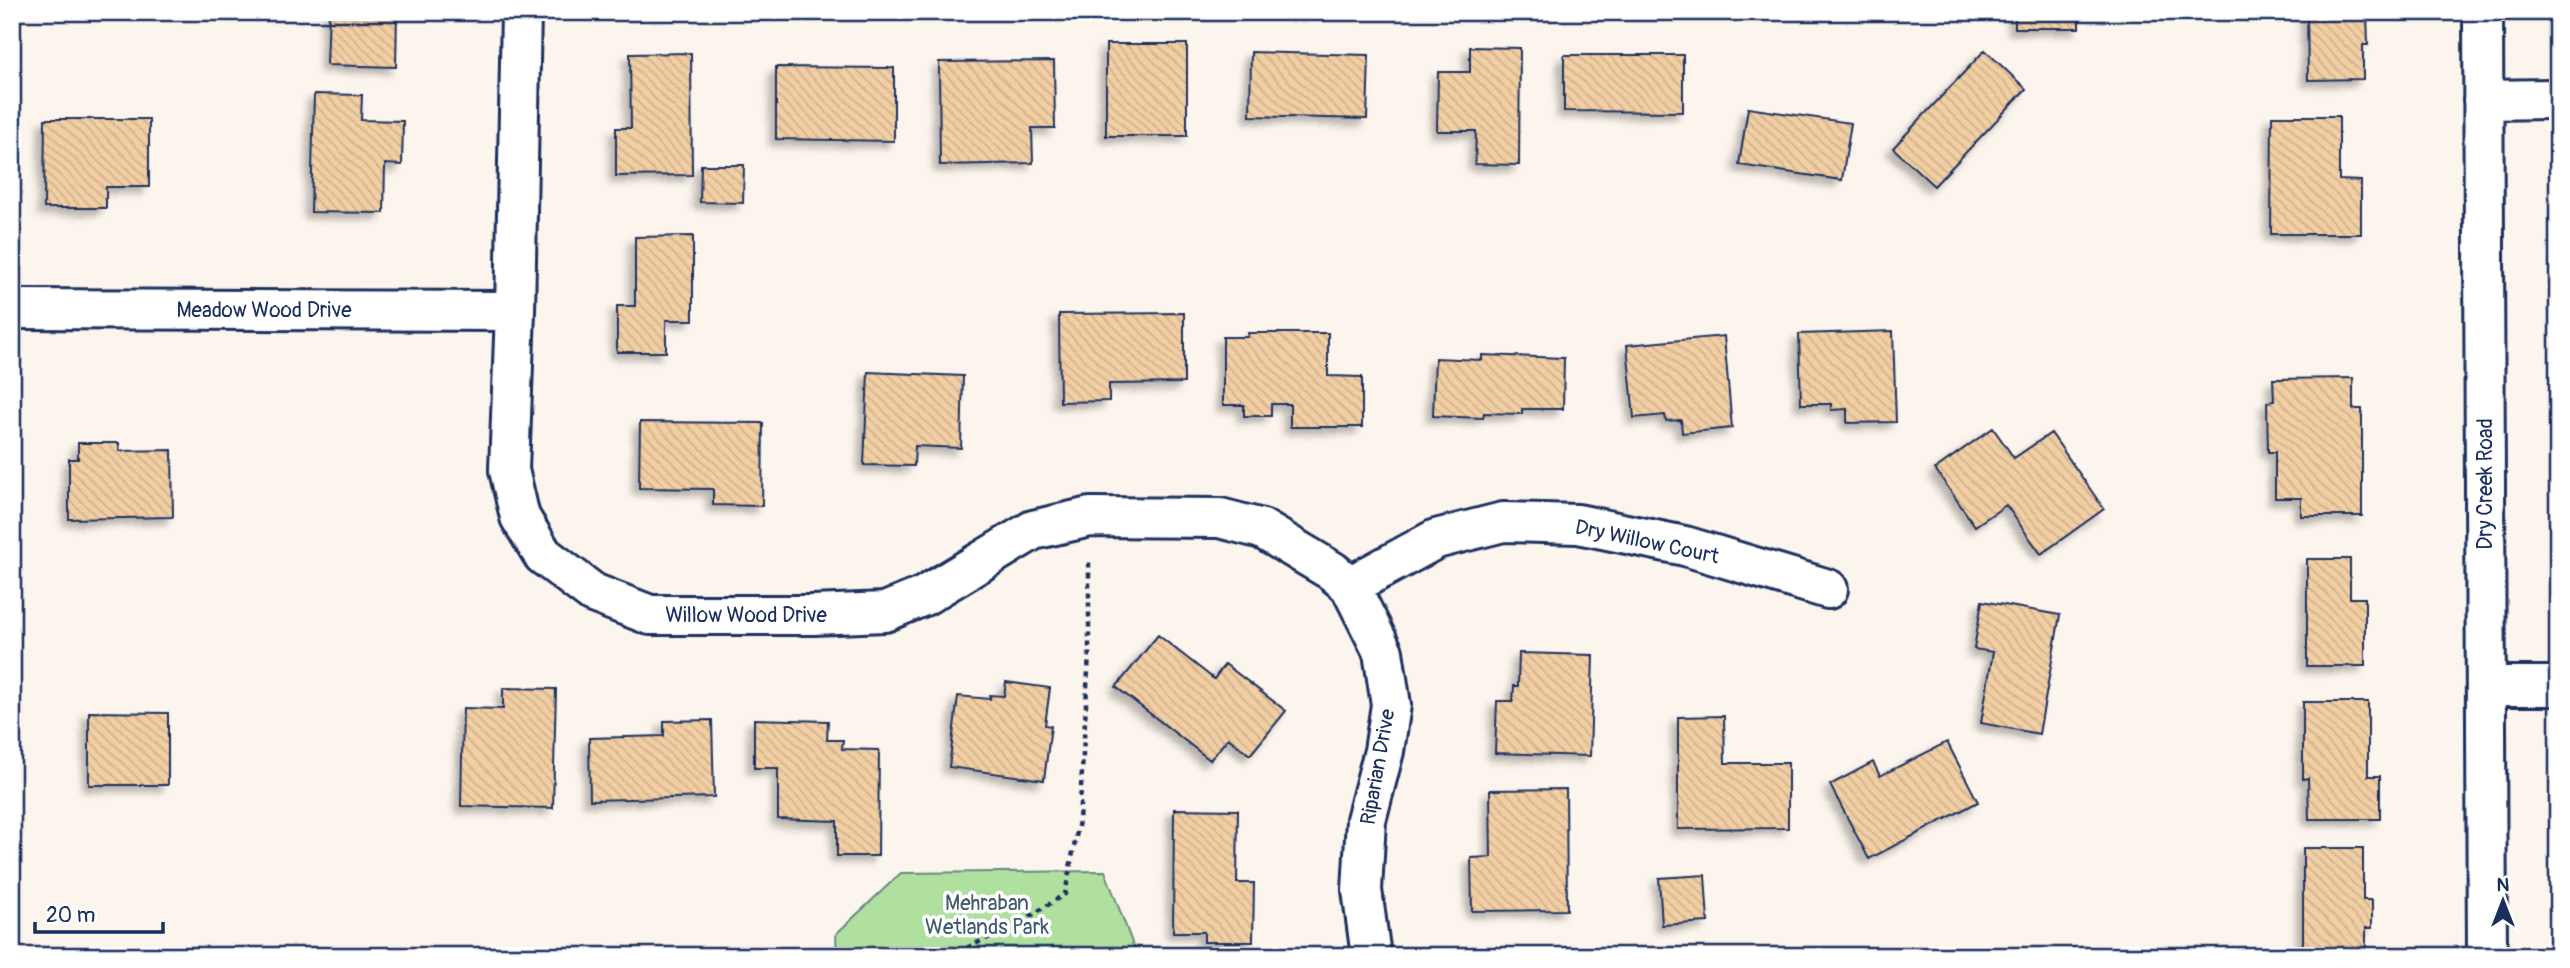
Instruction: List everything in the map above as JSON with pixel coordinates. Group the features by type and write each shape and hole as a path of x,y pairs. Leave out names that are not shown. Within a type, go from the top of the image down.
{"street":[{"name":"Willow Wood Drive","path":"521,12 509,470 520,517 543,555 593,593 650,615 721,617 885,612 925,596 1033,530 1090,517 1220,518 1262,529 1332,571 1350,586"},
{"name":"Dry Creek Road","path":"2483,12 2487,956"},
{"path":"2483,100 2558,99"},
{"name":"Meadow Wood Drive","path":"12,309 515,311"},
{"name":"Dry Willow Court","path":"1350,586 1436,539 1503,522 1578,524 1685,546 1828,589"},
{"name":"Riparian Drive","path":"1350,586 1383,652 1391,705 1384,751 1366,820 1362,890 1371,956"},
{"path":"2486,687 2558,687"}],"path":[{"path":"949,956 1018,924 1065,894 1079,821 1089,654 1090,517"}],"green space":[{"name":"Mehraban Wetlands Park","path":"1105,871 1137,956 837,956 836,934 901,873"}],"building":[{"path":"329,12 397,12 396,67 327,65"},
{"path":"2015,12 2079,12 2079,28 2015,28"},
{"path":"2307,12 2367,12 2368,45 2363,45 2363,79 2308,80"},
{"path":"1106,44 1187,44 1187,136 1106,136"},
{"path":"1470,47 1520,48 1519,165 1475,164 1476,131 1437,131 1438,72 1470,72"},
{"path":"1985,50 2026,89 1934,186 1893,148"},
{"path":"1251,52 1369,55 1367,119 1250,116"},
{"path":"691,53 692,175 616,176 616,128 631,128 630,54"},
{"path":"1564,55 1683,55 1683,112 1564,111"},
{"path":"1054,61 1055,128 1032,128 1033,163 940,165 939,62"},
{"path":"776,67 894,68 894,141 776,139"},
{"path":"314,94 362,95 361,120 403,121 402,165 385,164 384,213 311,212"},
{"path":"1748,108 1851,123 1842,180 1739,165"},
{"path":"2272,116 2339,116 2339,180 2361,181 2361,234 2271,234"},
{"path":"45,119 149,119 149,187 106,187 106,208 44,208"},
{"path":"701,165 744,165 743,203 700,202"},
{"path":"693,236 693,320 666,320 666,352 617,352 617,306 635,306 635,237"},
{"path":"1184,313 1184,383 1109,384 1109,401 1060,402 1059,314"},
{"path":"1893,331 1896,422 1847,423 1847,409 1831,410 1831,404 1801,404 1799,334"},
{"path":"1248,333 1328,333 1328,376 1362,377 1362,427 1290,427 1290,404 1271,404 1271,416 1244,416 1244,405 1223,405 1223,337 1248,337"},
{"path":"1724,336 1732,428 1682,433 1681,420 1666,421 1665,415 1634,418 1627,345"},
{"path":"1482,355 1564,358 1563,409 1522,409 1522,414 1484,413 1483,418 1433,416 1435,358 1482,360"},
{"path":"868,372 963,376 961,448 915,446 914,466 864,465"},
{"path":"2353,378 2353,409 2362,409 2362,516 2301,516 2301,498 2275,498 2275,452 2268,452 2267,402 2274,401 2273,379"},
{"path":"640,422 763,423 762,506 713,505 713,489 639,488"},
{"path":"1993,428 2014,458 2051,433 2104,509 2041,554 2006,505 1975,526 1935,469"},
{"path":"78,443 119,443 119,451 172,450 173,517 69,519 69,459 78,459"},
{"path":"2307,559 2350,559 2350,598 2365,598 2365,666 2307,666"},
{"path":"1982,601 2060,615 2039,734 1981,723 1993,652 1974,649"},
{"path":"1158,635 1214,679 1225,664 1286,711 1250,755 1228,738 1210,760 1116,687"},
{"path":"1519,653 1593,655 1590,756 1495,753 1497,701 1513,701 1514,686 1518,686"},
{"path":"1006,682 1050,688 1045,725 1051,726 1044,780 949,767 958,696 990,699 990,695 1004,696"},
{"path":"503,688 556,689 553,808 461,806 463,708 503,709"},
{"path":"2303,702 2368,702 2368,776 2380,776 2380,819 2309,819 2308,778 2303,779"},
{"path":"89,712 168,713 168,785 89,785"},
{"path":"1724,716 1725,763 1788,763 1788,828 1678,829 1678,717"},
{"path":"754,719 828,721 827,740 843,740 842,749 879,750 878,856 837,856 837,821 778,819 778,768 754,768"},
{"path":"712,720 714,797 590,800 589,738 664,736 664,721"},
{"path":"1947,742 1978,802 1869,859 1830,785 1873,762 1880,776"},
{"path":"1566,789 1567,910 1472,911 1471,858 1491,857 1490,790"},
{"path":"1174,809 1238,810 1237,883 1254,883 1253,942 1204,942 1204,932 1173,932"},
{"path":"2303,848 2363,848 2363,900 2372,900 2372,928 2366,928 2366,956 2303,956"},
{"path":"1705,875 1708,922 1662,925 1659,878"}]}
